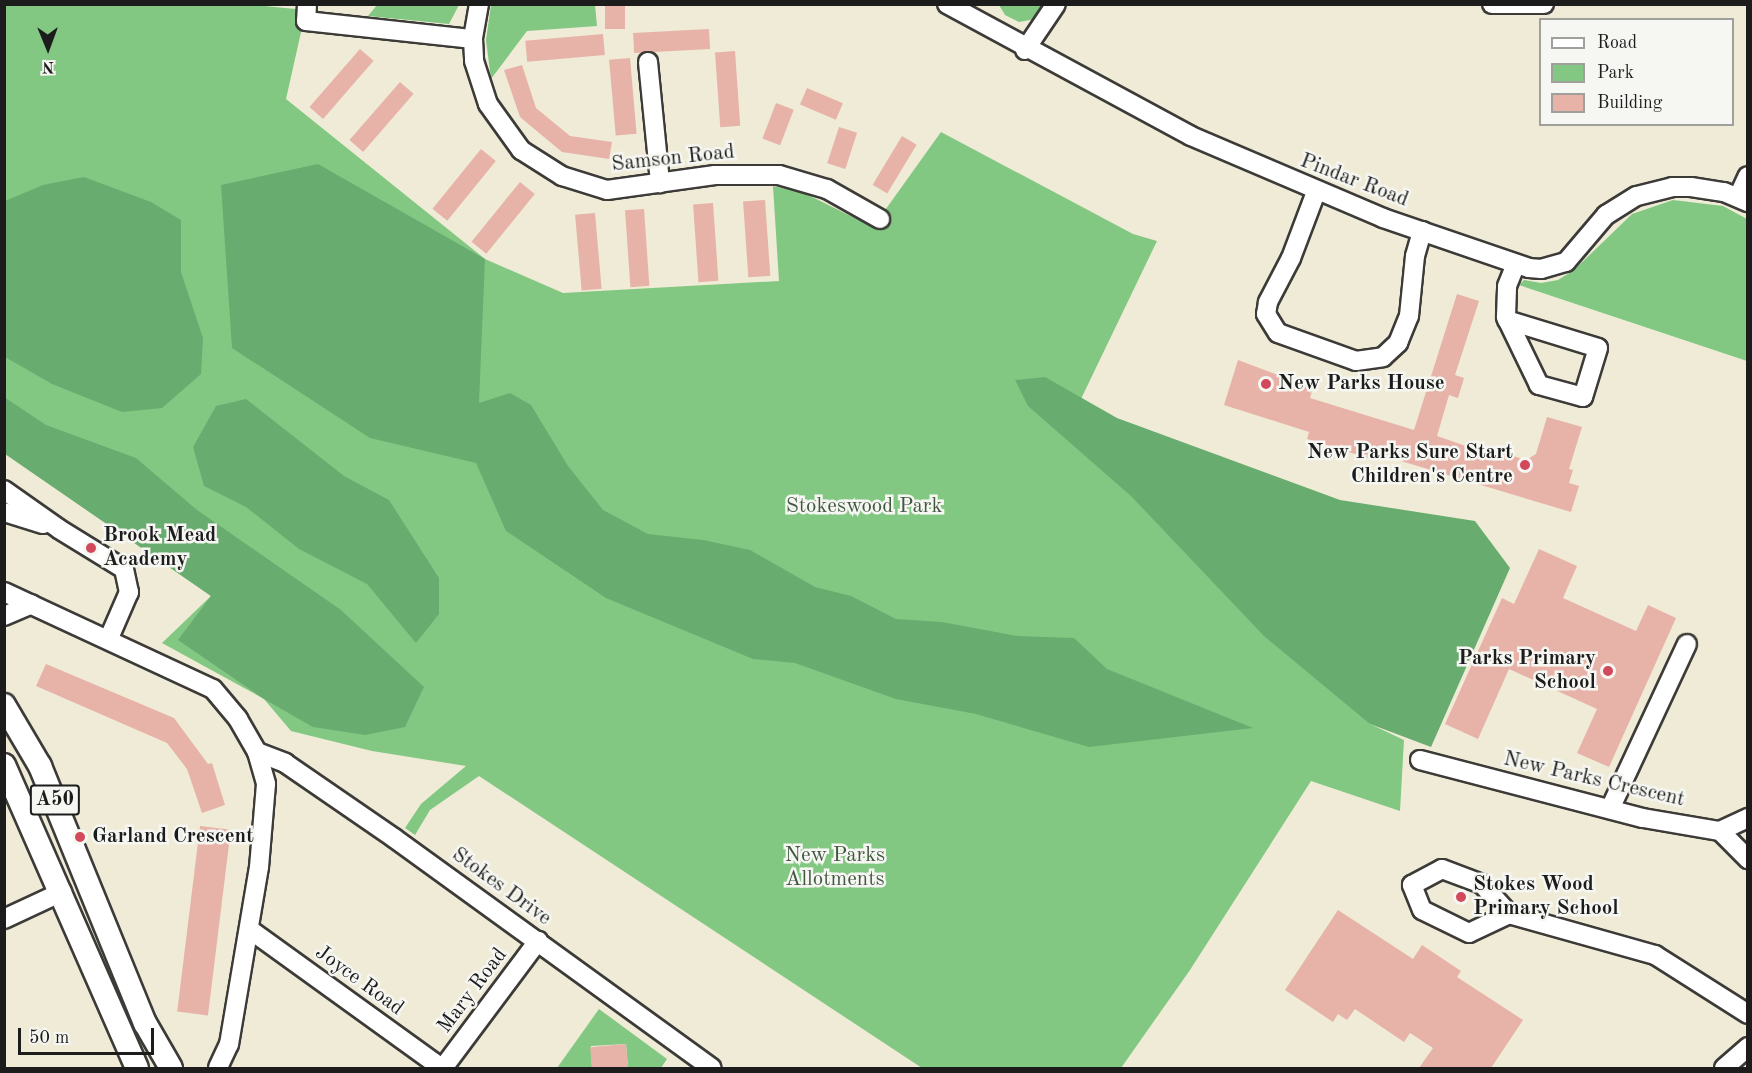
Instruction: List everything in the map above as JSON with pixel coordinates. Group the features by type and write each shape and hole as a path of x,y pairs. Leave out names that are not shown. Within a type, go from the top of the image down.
{"main road":[{"name":"A50","path":"4,705 40,766 98,900 145,1023 171,1068"},
{"name":"A50","path":"4,765 66,901 137,1068"},
{"path":"66,901 98,900"}],"street":[{"name":"Samson Road","path":"479,4 473,39 479,83 488,104 521,150 580,183 607,190 762,173 797,177 836,193 880,219"},
{"name":"Pindar Road","path":"947,4 970,10 1025,50 1191,136 1316,192 1516,264 1542,270 1566,262 1606,215 1637,196 1672,187 1691,187 1743,199"},
{"path":"1025,50 1056,4"},
{"path":"1492,4 1544,4"},
{"path":"307,6 306,21 473,39"},
{"path":"648,62 660,183"},
{"path":"1743,199 1748,177"},
{"path":"1316,192 1291,258 1268,302 1266,314 1278,333 1356,361 1383,357 1398,342 1409,316 1415,256 1422,231"},
{"path":"1507,320 1598,348 1583,397 1539,384 1507,320 1507,286 1516,264"},
{"path":"4,490 59,529 124,569 129,592 109,638"},
{"path":"4,512 59,529"},
{"path":"4,592 109,638 213,689 238,719 257,752 266,784 259,867 229,1044 218,1068"},
{"path":"4,616 32,604"},
{"path":"1610,809 1687,644"},
{"name":"Stokes Drive","path":"257,752 285,764 538,941 712,1068"},
{"name":"New Parks Crescent","path":"1420,760 1610,809 1720,831"},
{"path":"1748,818 1720,831 1748,859"},
{"path":"1509,914 1469,933 1422,910 1412,885 1442,869 1482,884 1509,914 1655,955 1748,1014"},
{"path":"4,919 66,901"},
{"name":"Joyce Road","path":"249,929 443,1068"},
{"name":"Mary Road","path":"443,1068 538,941"},
{"path":"1724,1068 1748,1047"}],"green space":[{"name":"Stokeswood Park","path":"245,4 306,10 286,99 485,259 563,293 779,281 773,186 804,193 873,227 941,132 1133,234 1157,241 1080,401 1370,724 1404,740 1400,811 1311,781 1190,970 1121,1068 922,1068 479,776 430,810 415,835 405,828 421,804 466,766 372,751 291,731 264,699 162,643 211,596 5,451 5,5"},
{"path":"377,5 459,5 449,24 368,16"},
{"path":"491,5 595,5 597,26 527,31 491,79 486,40"},
{"path":"999,5 1047,5 1035,19 1019,22 1005,15"},
{"path":"318,164 485,259 479,403 510,393 531,405 568,466 603,510 648,534 703,540 750,550 815,587 851,596 896,619 942,622 1017,636 1074,638 1107,669 1253,728 1089,747 976,714 896,699 795,663 753,659 606,598 506,531 476,463 370,438 232,348 221,185"},
{"path":"84,177 151,202 181,220 181,272 203,338 201,374 162,408 122,412 52,384 5,357 5,201 43,185"},
{"path":"1673,200 1723,206 1747,219 1747,361 1519,285 1524,280 1541,283 1558,280 1574,270 1632,214"},
{"path":"1045,377 1117,418 1340,500 1475,521 1510,568 1431,747 1370,724 1264,636 1131,496 1028,406 1015,380"},
{"path":"4,397 46,425 136,458 197,510 341,610 424,687 405,727 365,735 313,727 264,699 178,640 211,596 5,454"},
{"path":"246,399 344,476 389,500 439,578 439,614 416,643 367,584 299,549 246,507 204,486 193,447 216,406"},
{"path":"599,1009 667,1059 661,1068 628,1068 626,1044 591,1046 592,1068 557,1068"}],"building":[{"path":"605,4 625,4 625,29 605,29"},
{"path":"709,29 710,49 634,53 633,33"},
{"path":"603,34 605,55 527,62 525,41"},
{"path":"360,49 374,61 323,119 309,107"},
{"path":"735,51 740,126 720,127 715,52"},
{"path":"630,58 637,134 616,136 609,60"},
{"path":"522,65 536,108 570,136 612,142 609,159 562,152 520,117 504,70"},
{"path":"400,82 414,94 363,152 349,140"},
{"path":"807,88 843,103 836,120 800,105"},
{"path":"776,103 794,110 780,145 762,138"},
{"path":"839,127 857,133 845,169 827,163"},
{"path":"902,136 917,145 887,194 873,185"},
{"path":"481,149 496,161 447,221 433,209"},
{"path":"520,182 535,194 486,254 472,242"},
{"path":"765,200 770,276 748,277 743,202"},
{"path":"713,203 718,281 698,282 693,204"},
{"path":"644,209 649,286 630,287 625,210"},
{"path":"595,213 602,289 582,290 575,215"},
{"name":"New Parks House","path":"1457,294 1479,301 1455,375 1464,378 1458,398 1449,395 1437,436 1492,455 1494,450 1526,460 1536,454 1547,417 1582,427 1569,469 1573,470 1569,483 1579,486 1571,512 1371,452 1368,458 1307,439 1309,432 1224,405 1238,360 1313,388 1310,398 1414,430"},
{"path":"1539,549 1577,566 1563,598 1636,631 1648,605 1676,618 1609,767 1577,753 1597,709 1509,669 1478,739 1445,724 1502,598 1514,604"},
{"path":"46,664 174,718 208,764 212,763 225,805 202,813 187,769 167,743 36,686"},
{"path":"200,826 231,830 208,1015 177,1012"},
{"path":"1338,910 1413,959 1422,945 1461,971 1457,977 1523,1020 1491,1068 1419,1068 1433,1048 1410,1033 1404,1042 1355,1009 1347,1020 1338,1014 1333,1022 1285,990"},
{"path":"626,1044 628,1068 592,1068 590,1047"}],"place":[{"name":"New Parks House","path":"1266,384"},
{"name":"New Parks Sure Start Children's Centre","path":"1525,465"},
{"name":"Brook Mead Academy","path":"91,548"},
{"name":"Parks Primary School","path":"1608,671"},
{"name":"Garland Crescent","path":"80,837"},
{"name":"Stokes Wood Primary School","path":"1461,897"}],"park label":[{"name":"New Parks Allotments","path":"835,868"}]}
